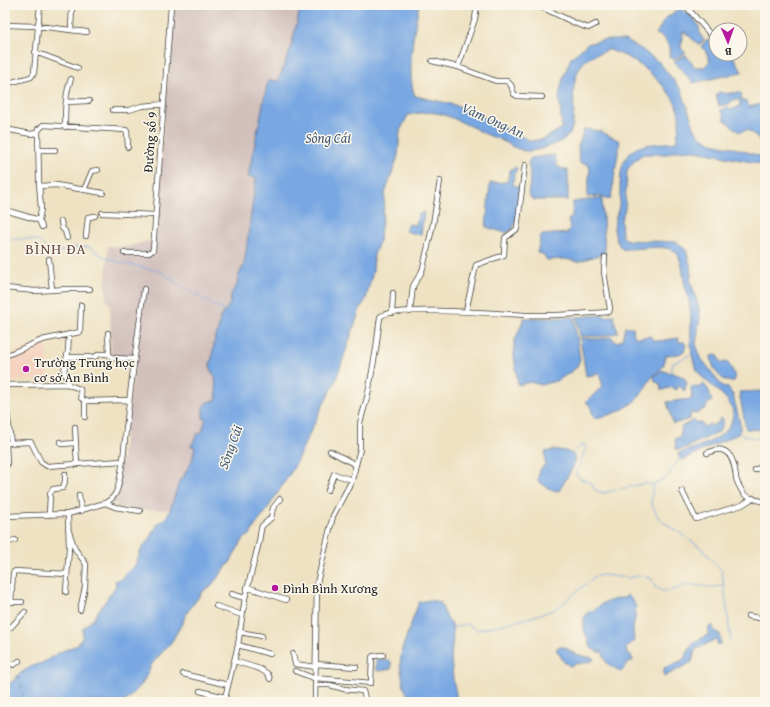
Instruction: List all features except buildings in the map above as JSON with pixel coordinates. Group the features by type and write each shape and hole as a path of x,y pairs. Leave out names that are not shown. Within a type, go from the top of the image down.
{"street":[{"path":"5,84 31,77 34,73 40,5"},
{"path":"71,30 72,5"},
{"name":"Đường số 9","path":"124,253 152,252 153,250 171,5"},
{"path":"458,67 475,19 477,5"},
{"path":"538,5 588,28 596,24"},
{"path":"685,5 708,32"},
{"path":"5,25 38,26 87,32"},
{"path":"35,52 78,68"},
{"path":"432,61 458,67 496,81 507,81 511,85 514,94 517,96 542,97"},
{"path":"65,127 66,102 68,87 71,80"},
{"path":"66,102 89,101"},
{"path":"113,110 129,110 142,106 164,104"},
{"path":"5,129 31,134 36,133 42,125 126,130 128,147"},
{"path":"38,129 41,209 39,220 42,227"},
{"path":"39,150 55,150"},
{"path":"466,311 476,264 504,254 505,238 517,229 525,165"},
{"path":"84,190 92,171 98,170"},
{"path":"410,312 413,286 423,268 433,224 440,181"},
{"path":"40,186 56,185 103,193"},
{"path":"5,210 39,220"},
{"path":"102,213 156,214"},
{"path":"86,236 88,217 95,216"},
{"path":"61,221 62,228 65,231 67,238"},
{"path":"316,702 317,583 333,516 352,480 360,449 360,423 368,394 376,353 380,317 384,314 410,312 466,311 527,315 609,312 610,309 604,272 605,258"},
{"path":"49,259 52,290"},
{"path":"5,288 35,291 90,289"},
{"path":"5,516 68,514 106,503 115,495 119,482 122,461 144,289"},
{"path":"392,313 393,293"},
{"path":"5,356 39,341 80,332 81,305"},
{"path":"108,333 109,354"},
{"path":"68,384 64,371 69,346 69,334"},
{"path":"67,357 94,357 100,354 109,354 113,358 134,359"},
{"path":"5,385 68,384 80,389 81,398 85,401 129,400"},
{"path":"5,396 11,443"},
{"path":"85,401 85,417"},
{"path":"75,427 77,465"},
{"path":"7,465 6,444 31,442 41,462 47,466 122,461"},
{"path":"60,442 62,444 76,443"},
{"path":"707,453 718,450 723,450 726,452 735,466 736,478 744,494 765,502"},
{"path":"330,451 356,465"},
{"path":"755,470 765,465"},
{"path":"49,515 50,494 53,489 63,488 66,474"},
{"path":"328,490 334,474 352,480"},
{"path":"682,491 696,519 742,505 753,498"},
{"path":"79,495 81,511"},
{"path":"200,691 225,699 238,645 247,586 259,542 261,527 271,518 274,506 280,499"},
{"path":"106,503 115,507 140,511"},
{"path":"66,592 68,514"},
{"path":"68,529 75,549 86,564 86,587 80,610"},
{"path":"5,543 15,540"},
{"path":"10,602 13,573 15,571 67,574"},
{"path":"247,586 286,600"},
{"path":"232,594 245,598"},
{"path":"5,603 22,602"},
{"path":"216,606 242,615"},
{"path":"5,629 11,627 25,612"},
{"path":"748,616 765,618"},
{"path":"239,632 262,636"},
{"path":"238,645 270,654"},
{"path":"293,654 295,664 356,667"},
{"path":"295,671 316,678 371,683 372,657 383,655"},
{"path":"5,661 14,665 19,661"},
{"path":"234,661 260,669 268,674 270,679"},
{"path":"183,674 228,686"},
{"path":"316,685 330,685 344,690 363,691 365,693 363,702"}],"shaded area":[{"path":"173,5 301,5 290,51 278,81 268,80 248,177 256,178 244,265 238,278 237,285 231,294 230,304 220,317 210,364 210,368 215,376 217,398 215,401 209,402 203,412 203,418 206,419 201,434 191,446 195,447 193,459 180,480 170,510 140,510 119,507 108,503 116,496 136,358 113,356 111,354 110,304 106,301 108,246 127,247 155,239"},
{"name":"Trường Trung học cơ sở An Bình","path":"46,340 48,380 12,381 12,384 5,384 5,358"}],"water":[{"name":"Sông Cái","path":"301,5 419,5 413,38 411,63 412,86 415,96 472,110 493,123 531,141 544,139 562,128 559,96 563,78 571,58 587,44 604,40 625,40 641,49 660,63 682,91 694,127 699,135 712,143 738,149 765,158 765,168 761,164 691,150 677,151 667,154 643,154 634,161 627,170 625,209 621,220 622,235 626,240 677,242 686,250 690,264 690,279 699,309 700,318 696,344 701,358 722,386 728,388 733,395 741,427 738,434 682,460 677,454 709,442 723,433 732,420 733,412 726,398 701,376 694,363 691,347 690,304 679,256 673,250 662,247 622,249 615,235 614,226 620,198 621,170 626,158 631,152 640,146 676,142 679,124 677,107 671,96 654,76 634,61 610,50 593,55 580,67 575,80 574,117 571,131 568,136 557,143 532,151 524,151 515,148 499,139 441,114 428,112 408,115 400,131 398,156 385,194 379,242 374,255 373,271 366,299 360,309 336,380 293,469 250,535 240,544 231,561 211,586 203,591 186,614 172,641 152,664 142,684 125,702 5,702 5,687 18,675 32,666 42,663 60,652 77,645 82,638 83,628 92,620 116,586 115,581 124,578 127,572 134,567 143,546 150,540 158,523 165,519 170,510 180,479 182,479 192,461 195,447 191,446 198,433 201,434 206,419 203,418 203,407 207,402 215,401 217,398 215,376 211,371 210,364 220,317 230,304 231,294 237,285 238,277 244,265 256,178 248,177 268,80 278,81 290,51"},
{"path":"680,8 696,21 704,40 699,45 685,32 682,33 683,37 681,48 686,53 674,59 669,57 668,46 663,37 656,34 665,19"},
{"path":"706,40 708,40 708,57 705,50 701,47"},
{"path":"686,55 695,67 704,67 709,62 736,62 742,72 693,83 674,61"},
{"path":"720,92 742,94 741,98 743,101 747,102 749,107 765,103 765,143 760,142 755,135 747,130 739,132 724,119 724,115 720,111 727,107 730,110 739,107 740,102 739,100 733,100 729,104 719,106 716,94"},
{"path":"584,129 600,131 620,141 611,198 605,199 600,196 587,197 590,169 588,164 580,163 578,147"},
{"path":"555,155 557,166 568,170 568,200 533,200 528,194 530,171 528,163 531,158"},
{"path":"516,167 517,169 514,174 513,184 521,189 513,229 506,233 486,227 490,183 507,182 510,170"},
{"path":"602,198 605,255 595,256 578,262 565,259 547,260 543,254 537,253 541,235 568,233 570,227 568,220 572,216 573,202"},
{"path":"424,212 421,235 405,231 409,224 416,225 418,215"},
{"path":"602,315 606,317 614,315 618,332 604,336 580,336 576,317"},
{"path":"574,317 580,360 576,368 559,380 541,385 530,382 518,385 514,356 514,343 524,318"},
{"path":"625,327 633,327 633,332 636,338 650,336 653,340 658,341 678,338 679,342 684,342 686,345 684,351 679,354 666,355 662,368 653,376 641,394 630,405 607,416 594,418 590,406 586,402 603,386 599,374 595,373 593,375 586,376 580,338 599,339 612,337 614,341 618,342 622,339"},
{"path":"717,354 721,363 727,362 731,368 735,380 733,382 724,380 715,369 711,356"},
{"path":"662,370 684,378 687,384 685,390 684,391 678,386 677,390 671,387 669,389 667,388 661,390 660,384 655,381 654,376"},
{"path":"704,384 709,391 712,402 708,403 706,408 695,414 690,414 690,419 673,424 667,402 692,399 691,387 695,386 697,388"},
{"path":"765,391 765,430 746,429 739,392"},
{"path":"719,419 723,419 723,423 719,432 680,450 676,449 675,439 681,436 681,427 694,420 701,423 705,427 709,424 713,426 715,423 719,423"},
{"path":"553,450 565,451 575,457 573,467 559,491 551,490 538,481 539,472 545,465 545,452"},
{"path":"627,595 636,607 633,628 634,641 626,648 627,653 631,655 633,661 630,661 621,672 607,663 603,652 598,652 591,648 584,630 584,618 588,612 593,611 603,603 624,598"},
{"path":"428,600 440,602 452,625 453,637 451,657 453,679 459,702 412,702 404,688 400,664 402,649 419,602"},
{"path":"713,625 714,631 720,634 721,643 718,645 716,639 695,650 692,662 664,677 664,668 683,660 694,642 708,635 709,627"},
{"path":"558,647 565,647 575,654 593,658 594,660 570,666 564,662 556,649"},
{"path":"376,659 389,660 391,662 391,669 380,671 376,670"}],"waterway":[{"path":"5,239 28,239 39,241 50,252 55,253 78,247 89,247 104,257 121,263 160,271 182,287 224,311"},
{"path":"671,372 673,363 692,354"},
{"path":"738,431 740,434 747,437 765,438"},
{"path":"571,454 583,444 586,446 576,474 579,478 591,483 595,490 603,493 646,483 653,485"},
{"path":"680,458 667,477 653,485 651,503 659,519 700,547 722,571 731,641"},
{"path":"452,628 466,624 478,630 551,611 560,606 594,577 603,575 628,578 639,576 651,578 655,587 662,591 674,590 687,584 707,587 716,587 724,584"}],"ferry route":[{"path":"18,675 22,688 23,702"}],"place":[{"name":"Trường Trung học cơ sở An Bình","path":"26,369"},
{"name":"Đình Bình Xương","path":"275,588"}],"district":[{"name":"BÌNH ĐA","path":"56,248"}],"water label":[{"name":"Vàm Ong An","path":"493,120"}]}
